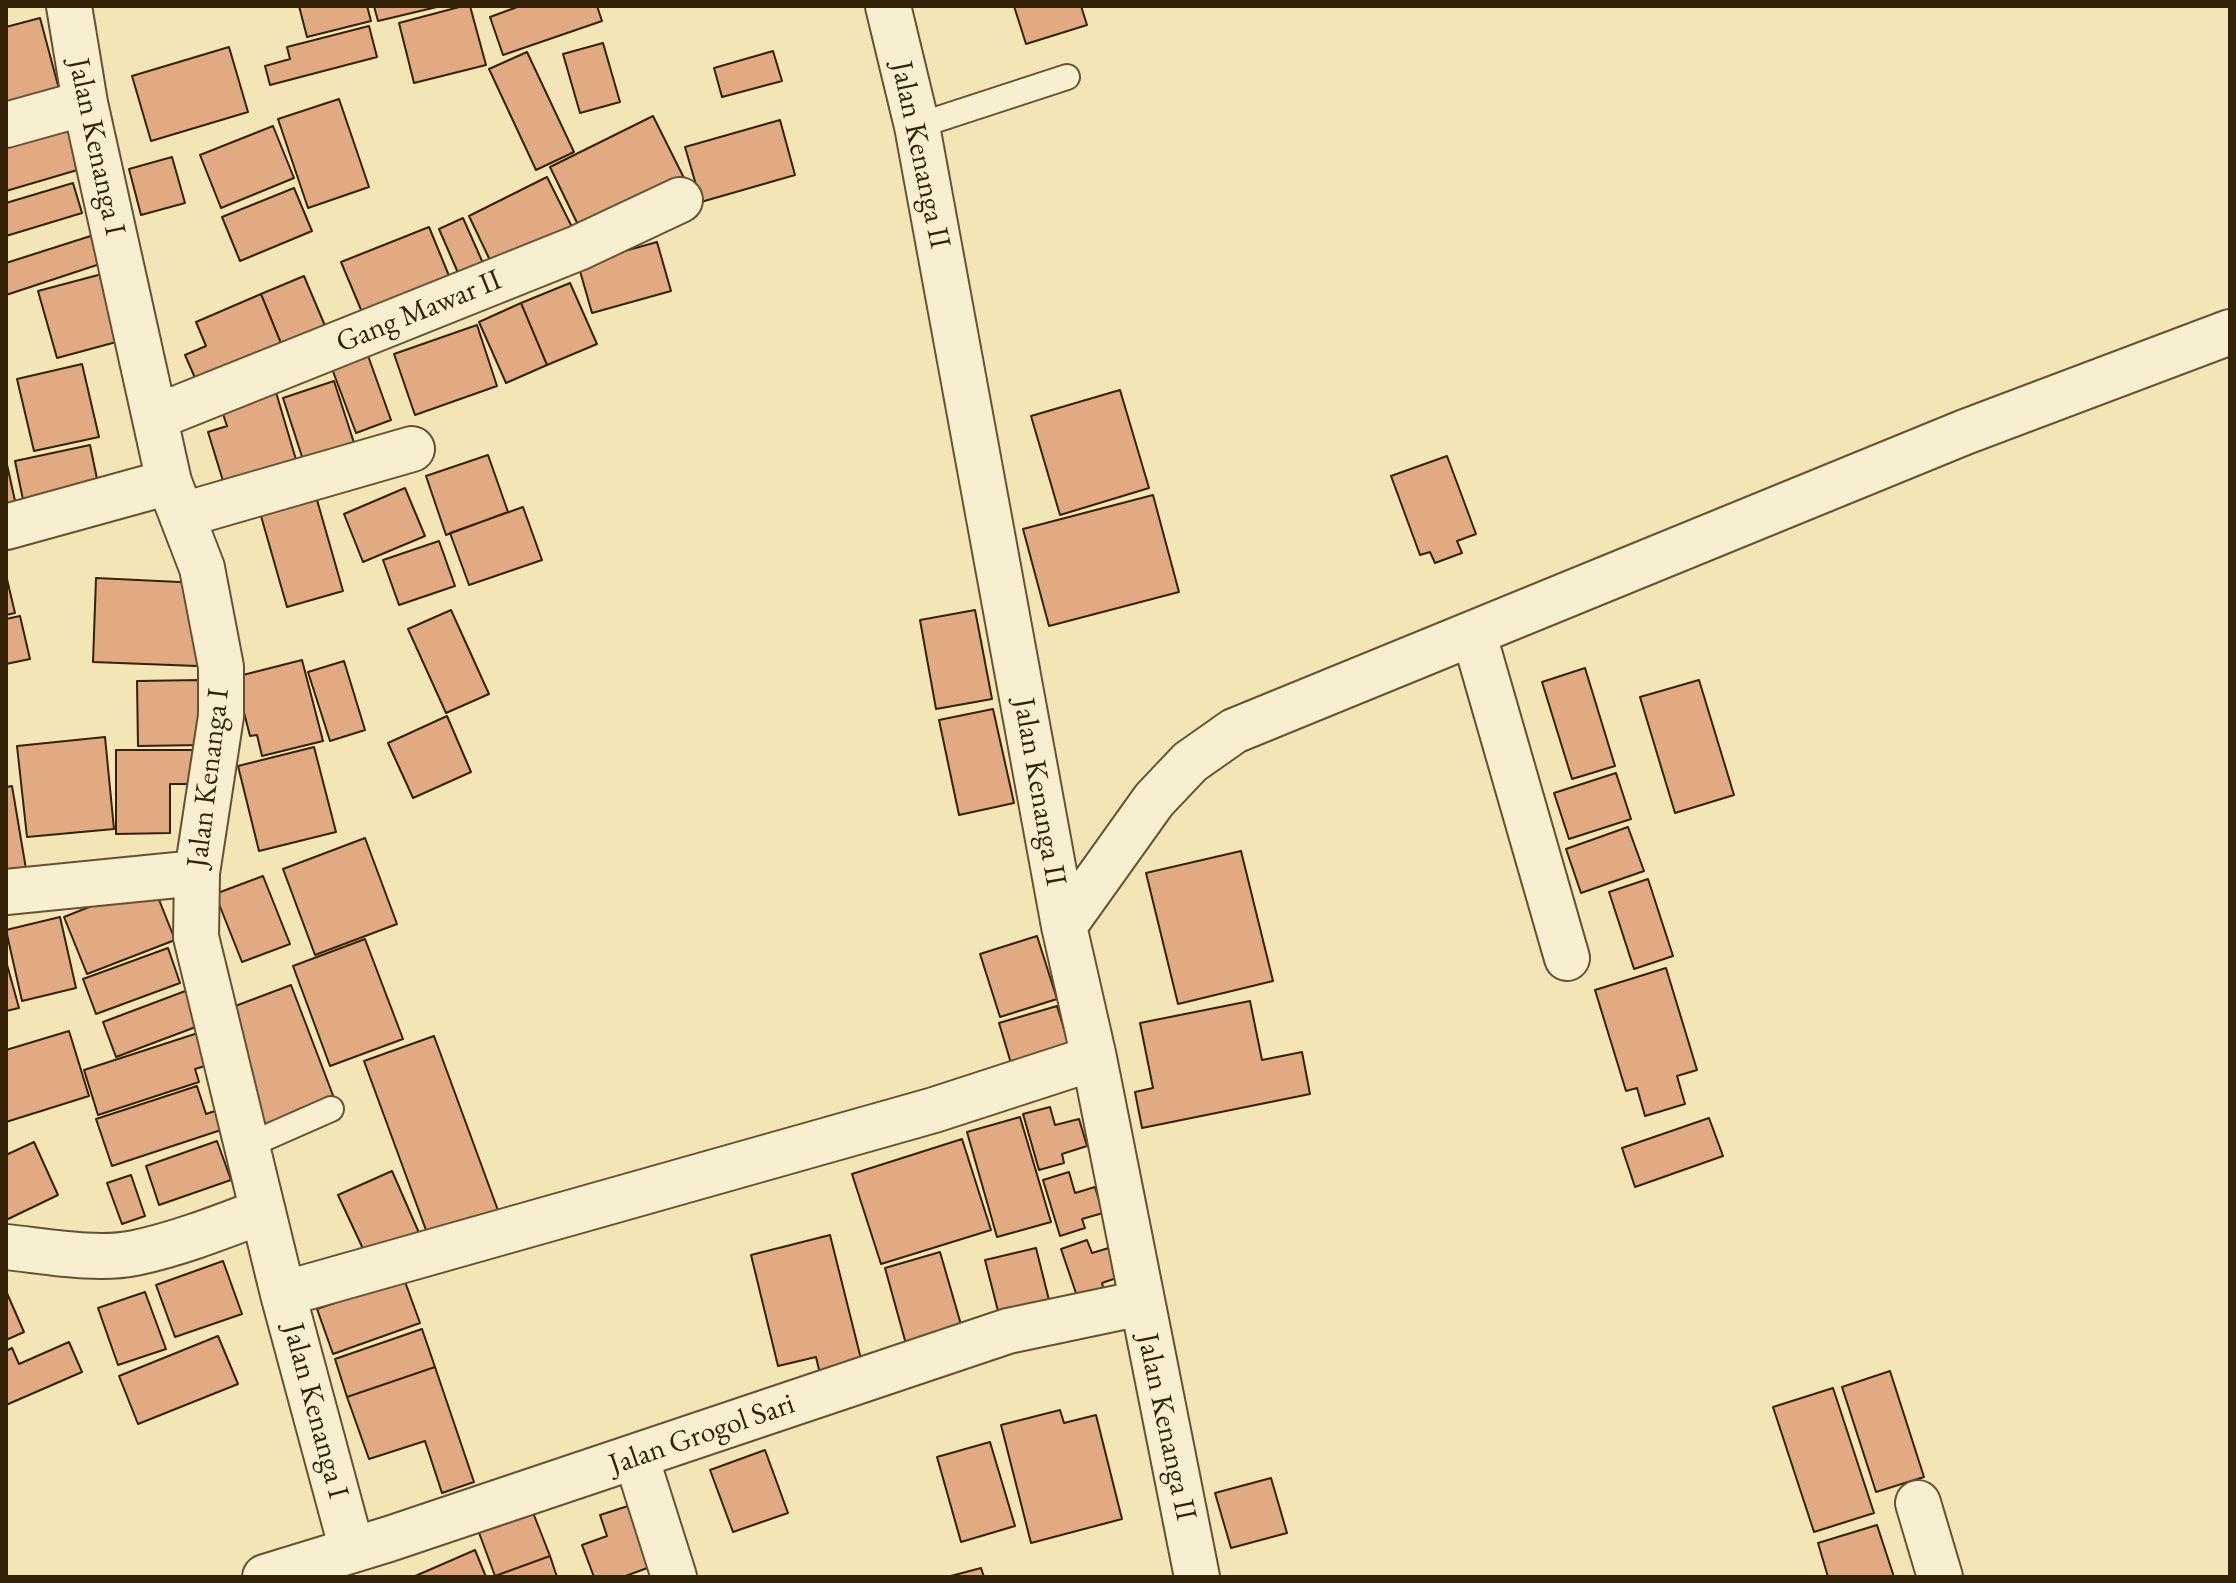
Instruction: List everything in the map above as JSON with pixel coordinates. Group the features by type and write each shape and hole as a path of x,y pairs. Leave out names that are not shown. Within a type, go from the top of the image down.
{"street":[{"name":"Jalan Kenanga I","path":"69,6 85,103 156,417 176,499 202,568 221,667 221,716 197,873 196,937 283,1294 352,1550"},
{"name":"Jalan Kenanga II","path":"888,6 917,126 1064,926 1094,1058 1197,1577"},
{"path":"6,125 85,103"},
{"name":"Gang Mawar II","path":"156,417 578,248 680,200"},
{"path":"1064,926 1154,800 1190,762 1234,731 1965,432 2230,332"},
{"path":"6,527 176,499 412,449"},
{"path":"1474,635 1567,958"},
{"path":"6,892 197,873"},
{"path":"283,1294 934,1110 1094,1058"},
{"path":"6,1247 132,1254 205,1233 263,1211"},
{"name":"Jalan Grogol Sari","path":"265,1577 636,1457 1008,1331 1141,1303"},
{"path":"636,1457 674,1577"},
{"path":"1918,1503 1940,1577"}],"lane":[{"path":"917,126 1067,77"},
{"path":"247,1146 331,1109"}],"building":[{"path":"299,6 367,6 371,21 307,37"},
{"path":"374,6 441,6 378,21"},
{"path":"470,6 486,65 414,83 399,23"},
{"path":"520,6 597,6 602,21 503,55 490,17"},
{"path":"1014,6 1081,6 1087,25 1026,44"},
{"path":"40,18 63,104 6,119 6,27"},
{"path":"369,26 377,57 270,85 265,66 290,59 287,47"},
{"path":"603,43 620,102 580,113 563,54"},
{"path":"229,47 248,112 151,141 132,76"},
{"path":"773,51 782,81 722,97 714,68"},
{"path":"527,52 574,152 536,170 489,69"},
{"path":"339,99 369,187 308,208 278,119"},
{"path":"653,116 686,182 582,233 550,167"},
{"path":"78,119 91,166 6,191 6,140"},
{"path":"780,120 795,175 701,202 685,147"},
{"path":"273,126 294,178 221,208 200,155"},
{"path":"172,157 185,203 141,215 129,169"},
{"path":"547,177 576,235 497,275 469,216"},
{"path":"73,183 82,213 6,236 6,203"},
{"path":"294,188 312,231 240,261 222,217"},
{"path":"463,218 490,279 465,289 439,229"},
{"path":"429,227 454,288 367,324 341,262"},
{"path":"100,233 109,261 6,295 6,263"},
{"path":"657,242 671,291 592,313 578,264"},
{"path":"102,274 120,341 57,358 38,291"},
{"path":"304,276 331,340 287,358 261,294"},
{"path":"570,283 597,344 547,365 521,303"},
{"path":"261,294 287,358 202,394 185,355 206,346 196,322"},
{"path":"521,303 547,365 506,383 479,322"},
{"path":"477,325 497,386 415,415 394,354"},
{"path":"367,353 391,420 356,433 331,366"},
{"path":"82,364 99,437 34,451 17,379"},
{"path":"334,381 356,449 305,466 283,398"},
{"path":"275,389 300,473 227,494 208,432 227,426 220,405"},
{"path":"1120,390 1149,488 1060,515 1031,416"},
{"path":"90,445 101,498 26,514 15,461"},
{"path":"488,455 508,512 446,535 426,476"},
{"path":"1447,456 1476,534 1457,541 1462,553 1435,563 1430,552 1420,555 1391,476"},
{"path":"6,460 19,519 6,522"},
{"path":"405,488 425,536 363,562 344,514"},
{"path":"315,493 343,591 287,607 259,509"},
{"path":"1153,495 1179,592 1049,626 1023,529"},
{"path":"523,507 542,560 469,585 450,533"},
{"path":"439,541 455,586 399,605 383,560"},
{"path":"6,575 15,613 6,615"},
{"path":"96,578 200,583 197,666 93,662"},
{"path":"451,610 489,694 446,713 408,629"},
{"path":"975,610 992,699 936,709 920,620"},
{"path":"20,616 30,659 6,664 6,619"},
{"path":"302,660 323,741 262,756 257,735 250,736 235,677"},
{"path":"344,661 365,730 330,741 308,672"},
{"path":"1585,668 1615,766 1572,779 1542,682"},
{"path":"202,680 203,745 138,746 137,681"},
{"path":"1699,680 1734,795 1675,813 1640,697"},
{"path":"993,709 1014,803 959,815 939,720"},
{"path":"447,716 471,772 413,798 388,743"},
{"path":"105,737 114,829 27,837 17,746"},
{"path":"314,747 336,832 259,851 238,766"},
{"path":"116,750 200,750 200,784 170,784 170,833 116,834"},
{"path":"1616,773 1631,819 1569,839 1554,793"},
{"path":"12,786 26,869 6,872 6,787"},
{"path":"1628,827 1644,871 1581,893 1566,849"},
{"path":"365,838 397,924 315,955 283,869"},
{"path":"1241,851 1273,981 1178,1004 1146,873"},
{"path":"263,876 290,944 242,962 215,894"},
{"path":"1648,879 1673,956 1634,969 1609,892"},
{"path":"152,882 175,940 87,974 64,917"},
{"path":"60,917 76,988 22,1001 6,930"},
{"path":"1037,936 1057,999 1000,1017 980,954"},
{"path":"365,939 403,1039 330,1066 293,966"},
{"path":"168,948 180,983 96,1014 83,979"},
{"path":"6,961 19,1008 6,1011"},
{"path":"1666,968 1697,1070 1677,1076 1685,1104 1645,1116 1637,1088 1626,1091 1595,990"},
{"path":"291,985 334,1098 265,1124 222,1011"},
{"path":"188,990 201,1025 116,1057 103,1022"},
{"path":"1250,1001 1262,1060 1302,1052 1310,1094 1142,1128 1135,1092 1153,1088 1140,1023"},
{"path":"1057,1006 1071,1052 1013,1070 999,1023"},
{"path":"69,1031 89,1096 6,1122 6,1050"},
{"path":"201,1032 211,1064 195,1069 199,1082 98,1115 84,1070"},
{"path":"434,1036 503,1224 430,1241 364,1061"},
{"path":"197,1086 206,1114 218,1110 224,1129 112,1166 96,1119"},
{"path":"1050,1107 1055,1125 1079,1119 1087,1146 1062,1154 1064,1163 1039,1170 1023,1114"},
{"path":"1020,1117 1051,1222 997,1237 967,1132"},
{"path":"1709,1118 1723,1156 1635,1187 1622,1148"},
{"path":"962,1139 991,1230 881,1264 852,1174"},
{"path":"217,1141 231,1180 159,1205 146,1166"},
{"path":"34,1142 58,1195 6,1220 6,1155"},
{"path":"392,1171 423,1242 371,1266 338,1195"},
{"path":"1069,1172 1075,1193 1095,1187 1103,1213 1082,1219 1085,1228 1060,1236 1043,1180"},
{"path":"131,1175 145,1216 122,1224 107,1183"},
{"path":"830,1235 862,1363 820,1374 816,1357 778,1366 751,1255"},
{"path":"1087,1240 1092,1253 1112,1247 1122,1276 1102,1283 1104,1291 1078,1299 1061,1249"},
{"path":"1036,1248 1049,1300 998,1311 985,1260"},
{"path":"940,1252 962,1328 906,1344 885,1268"},
{"path":"223,1261 242,1314 175,1337 156,1285"},
{"path":"404,1279 420,1323 333,1354 317,1309"},
{"path":"6,1291 24,1332 6,1340"},
{"path":"145,1292 166,1349 118,1365 98,1308"},
{"path":"422,1329 435,1367 347,1397 335,1359"},
{"path":"218,1336 238,1384 138,1424 119,1376"},
{"path":"69,1342 82,1372 6,1405 6,1351 12,1348 19,1364"},
{"path":"435,1367 474,1482 442,1493 425,1441 369,1459 347,1397"},
{"path":"1890,1371 1924,1477 1876,1492 1842,1387"},
{"path":"1833,1388 1874,1513 1814,1532 1773,1407"},
{"path":"1060,1410 1064,1423 1096,1415 1122,1519 1031,1543 1001,1425"},
{"path":"990,1442 1015,1526 961,1542 937,1457"},
{"path":"765,1450 788,1513 733,1532 710,1470"},
{"path":"1271,1478 1287,1533 1231,1548 1215,1493"},
{"path":"628,1506 650,1567 623,1577 594,1577 582,1545 607,1536 600,1515"},
{"path":"532,1510 550,1556 495,1576 478,1530"},
{"path":"1877,1525 1894,1577 1828,1577 1818,1543"},
{"path":"475,1550 486,1577 413,1577"},
{"path":"550,1556 557,1577 495,1576"},
{"path":"981,1568 984,1577 947,1577"}]}
